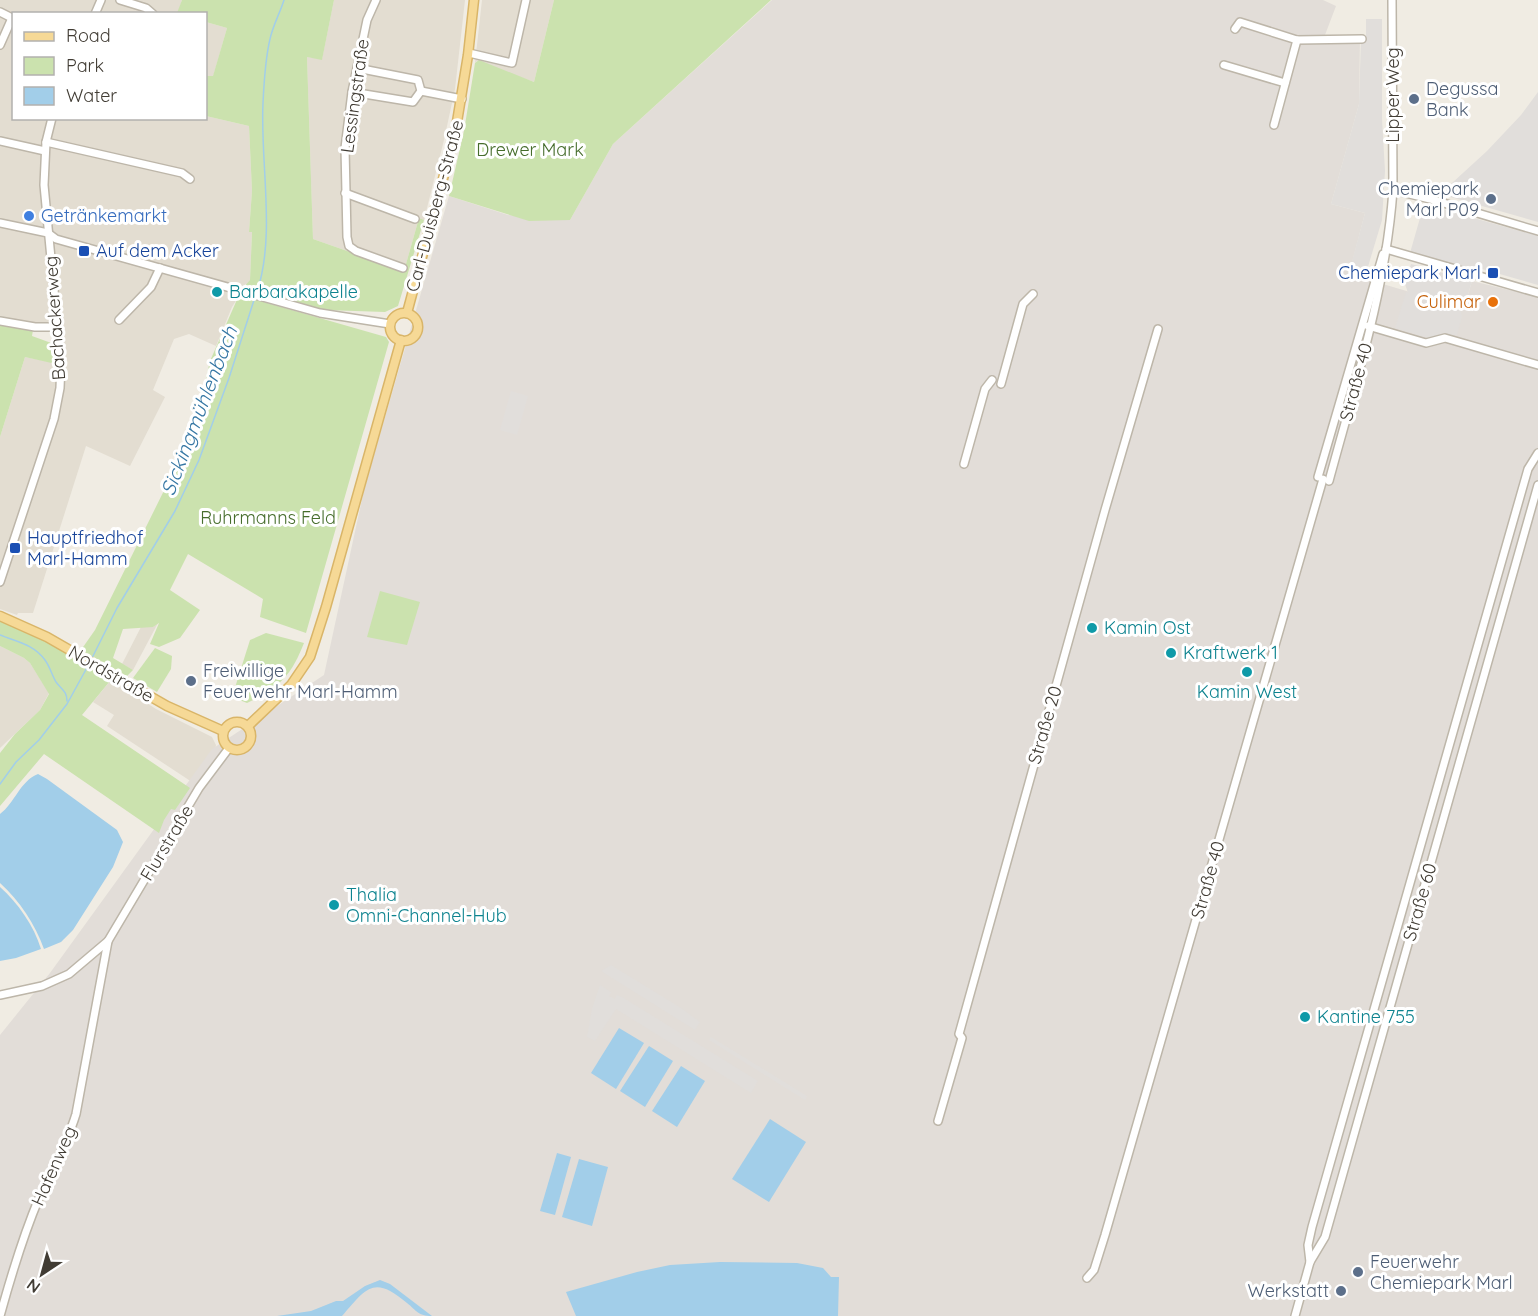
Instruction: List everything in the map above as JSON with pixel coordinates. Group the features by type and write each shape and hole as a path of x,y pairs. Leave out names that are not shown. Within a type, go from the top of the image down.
{"main road":[{"name":"Carl-Duisberg-Straße","path":"407,313 441,189 462,99 474,0"},
{"path":"407,313 416,320 417,330 411,339 400,340 392,334 390,324 397,315 407,313"},
{"path":"248,726 291,685 310,657 326,608 400,340"},
{"name":"Nordstraße","path":"0,616 47,637 167,706 223,731"},
{"path":"241,722 248,726 251,736 248,745 239,750 229,748 223,741 223,731 227,725 241,722"}],"street":[{"path":"120,0 146,8 151,12"},
{"name":"Lessingstraße","path":"376,0 367,20 352,92 345,148 347,237 349,246 356,251 403,268"},
{"path":"468,53 512,63 526,0"},
{"name":"Lipper Weg","path":"1378,283 1380,260 1386,249 1394,190 1392,0"},
{"path":"0,45 12,20"},
{"path":"1235,29 1240,22 1297,40 1362,39"},
{"path":"1274,125 1297,40"},
{"path":"1224,65 1286,83"},
{"name":"Carl-Duisberg-Straße","path":"357,68 418,80 421,91 462,99"},
{"path":"352,92 413,102 421,91"},
{"name":"Bachackerweg","path":"0,582 54,419 60,388 61,363 44,185 46,142 52,120"},
{"path":"0,141 45,151"},
{"path":"46,142 182,173 190,178"},
{"path":"1394,190 1538,231"},
{"path":"345,193 415,219"},
{"path":"0,223 48,233 56,239 320,314 390,324"},
{"path":"1386,249 1538,293"},
{"path":"119,320 151,287 160,268"},
{"path":"1323,479 1363,325 1378,283"},
{"name":"Straße 40","path":"1087,1278 1094,1270 1323,479 1371,327 1378,283"},
{"path":"1001,384 1023,304 1033,294"},
{"path":"0,321 35,327 57,327"},
{"path":"1363,325 1426,344 1446,338 1535,364"},
{"name":"Straße 20","path":"938,1121 962,1038 959,1034 1105,510 1158,329"},
{"path":"964,464 985,389 992,380"},
{"path":"1310,1262 1308,1245 1315,1216 1528,470 1538,453"},
{"name":"Straße 60","path":"1295,1316 1310,1262 1324,1241 1538,485"},
{"name":"Flurstraße","path":"108,941 199,788 229,748"},
{"path":"0,995 42,986 69,974 108,941"},
{"name":"Hafenweg","path":"0,1316 15,1263 39,1199 70,1135 76,1114 108,941"}],"shaded area":[{"path":"0,0 182,0 178,12 12,12 12,120 207,120 207,116 249,126 252,191 249,232 252,231 250,280 248,285 245,284 242,296 239,296 232,307 216,346 189,334 174,339 153,390 165,397 130,466 86,446 33,613 18,613 17,615 0,609 0,437 25,357 56,363 52,322 27,322 0,317"},
{"path":"334,0 465,0 455,89 444,140 424,220 419,218 404,271 313,239 307,57 322,59"},
{"path":"482,0 554,0 534,82 477,61 475,63"},
{"name":"Chemiepark Marl","path":"772,0 1323,0 1336,6 1325,35 1360,37 1359,104 1331,204 1365,213 1349,274 1464,308 1472,281 1538,297 1538,1316 0,1316 0,1035 50,973 212,749 324,675 364,490 449,196 508,215 570,220 613,144"},
{"path":"1366,19 1382,19 1382,119 1385,171 1382,220 1367,270 1351,265 1365,213 1331,204 1359,104 1361,37 1366,36"},
{"path":"207,22 227,28 213,77 207,76"},
{"path":"1538,92 1538,222 1440,194 1487,151 1521,115"},
{"path":"1424,204 1538,236 1538,285 1475,267 1467,268 1410,253"},
{"path":"1411,264 1472,281 1464,308 1459,307 1462,316 1457,335 1432,339 1395,328 1406,292 1408,293 1405,284"},
{"path":"511,391 528,396 517,435 500,430"},
{"path":"158,623 133,670 122,664 141,627 153,627"},
{"path":"0,646 30,663 49,693 40,710 0,748"},
{"path":"111,680 156,709 212,737 216,745 215,750 195,784 107,726 114,715 93,702"},
{"path":"611,965 700,1022 695,1030 601,971"},
{"path":"600,985 611,992 609,996 615,999 617,995 622,997 758,1081 751,1093 616,1009 595,1041 587,1037 592,1009"},
{"path":"711,1037 807,1096 805,1100 709,1040"}],"green space":[{"path":"182,0 334,0 322,60 307,57 313,239 404,271 419,218 424,220 398,306 385,312 325,310 244,287 250,280 252,232 249,232 252,191 249,126 207,116 207,76 213,76 227,28 207,22 207,12 177,12"},
{"name":"Drewer Mark","path":"554,0 771,0 613,144 570,220 529,221 449,196 464,131 475,63 479,60 534,82"},
{"name":"Ruhrmanns Feld","path":"239,295 386,337 389,342 306,633 260,617 263,599 188,554 170,590 200,610 180,638 159,647 150,644 159,623 153,627 123,629 113,658 133,670 127,676 81,650 95,630 192,434 200,410 207,398 202,395 210,361"},
{"path":"0,324 33,330 32,336 54,344 56,364 25,357 0,437"},
{"path":"380,591 420,602 407,645 367,637"},
{"path":"0,619 77,657 76,659 102,672 115,682 110,681 82,715 190,788 175,810 171,809 159,833 44,754 0,806 0,753 15,734 40,710 49,694 30,663 0,646"},
{"path":"266,633 304,643 283,680 268,692 247,703 232,697 250,640"},
{"path":"155,648 172,656 171,669 157,692 133,678"}],"water":[{"path":"38,774 117,830 123,842 113,867 73,930 61,942 44,949 26,913 0,883 0,814 22,787"},
{"path":"0,887 25,915 41,949 0,961"},
{"path":"619,1028 644,1043 616,1089 591,1073"},
{"path":"649,1046 673,1061 645,1107 620,1091"},
{"path":"681,1066 705,1081 677,1127 652,1111"},
{"path":"770,1119 806,1142 769,1202 732,1179"},
{"path":"557,1153 571,1157 555,1215 540,1211"},
{"path":"579,1159 608,1167 592,1226 562,1217"},
{"path":"720,1262 797,1263 823,1268 831,1277 839,1277 838,1316 576,1316 566,1292 670,1265"},
{"path":"380,1280 390,1284 432,1316 421,1314 396,1294 379,1287 365,1292 342,1316 277,1316 311,1311 336,1301 343,1301 365,1286"}],"waterway":[{"name":"Sickingmühlenbach","path":"257,292 266,247 263,126 265,71 271,34 284,0"},
{"name":"Sickingmühlenbach","path":"91,660 117,608 175,511 199,460 255,297"},
{"path":"0,635 35,650 47,663 56,682 65,693 67,701"},
{"name":"Sickingmühlenbach","path":"0,784 16,762 39,740 67,704 89,664"}],"place":[{"name":"Degussa Bank","path":"1414,99"},
{"name":"Chemiepark Marl P09","path":"1491,199"},
{"name":"Getränkemarkt","path":"29,216"},
{"name":"Auf dem Acker","path":"84,251"},
{"name":"Chemiepark Marl","path":"1493,273"},
{"name":"Barbarakapelle","path":"217,292"},
{"name":"Culimar","path":"1493,302"},
{"name":"Hauptfriedhof Marl-Hamm","path":"15,548"},
{"name":"Kamin Ost","path":"1092,628"},
{"name":"Kraftwerk 1","path":"1171,653"},
{"name":"Kamin West","path":"1247,672"},
{"name":"Freiwillige Feuerwehr Marl-Hamm","path":"191,681"},
{"name":"Thalia Omni-Channel-Hub","path":"334,905"},
{"name":"Kantine 755","path":"1305,1017"},
{"name":"Feuerwehr Chemiepark Marl","path":"1358,1272"},
{"name":"Werkstatt","path":"1341,1291"}]}
